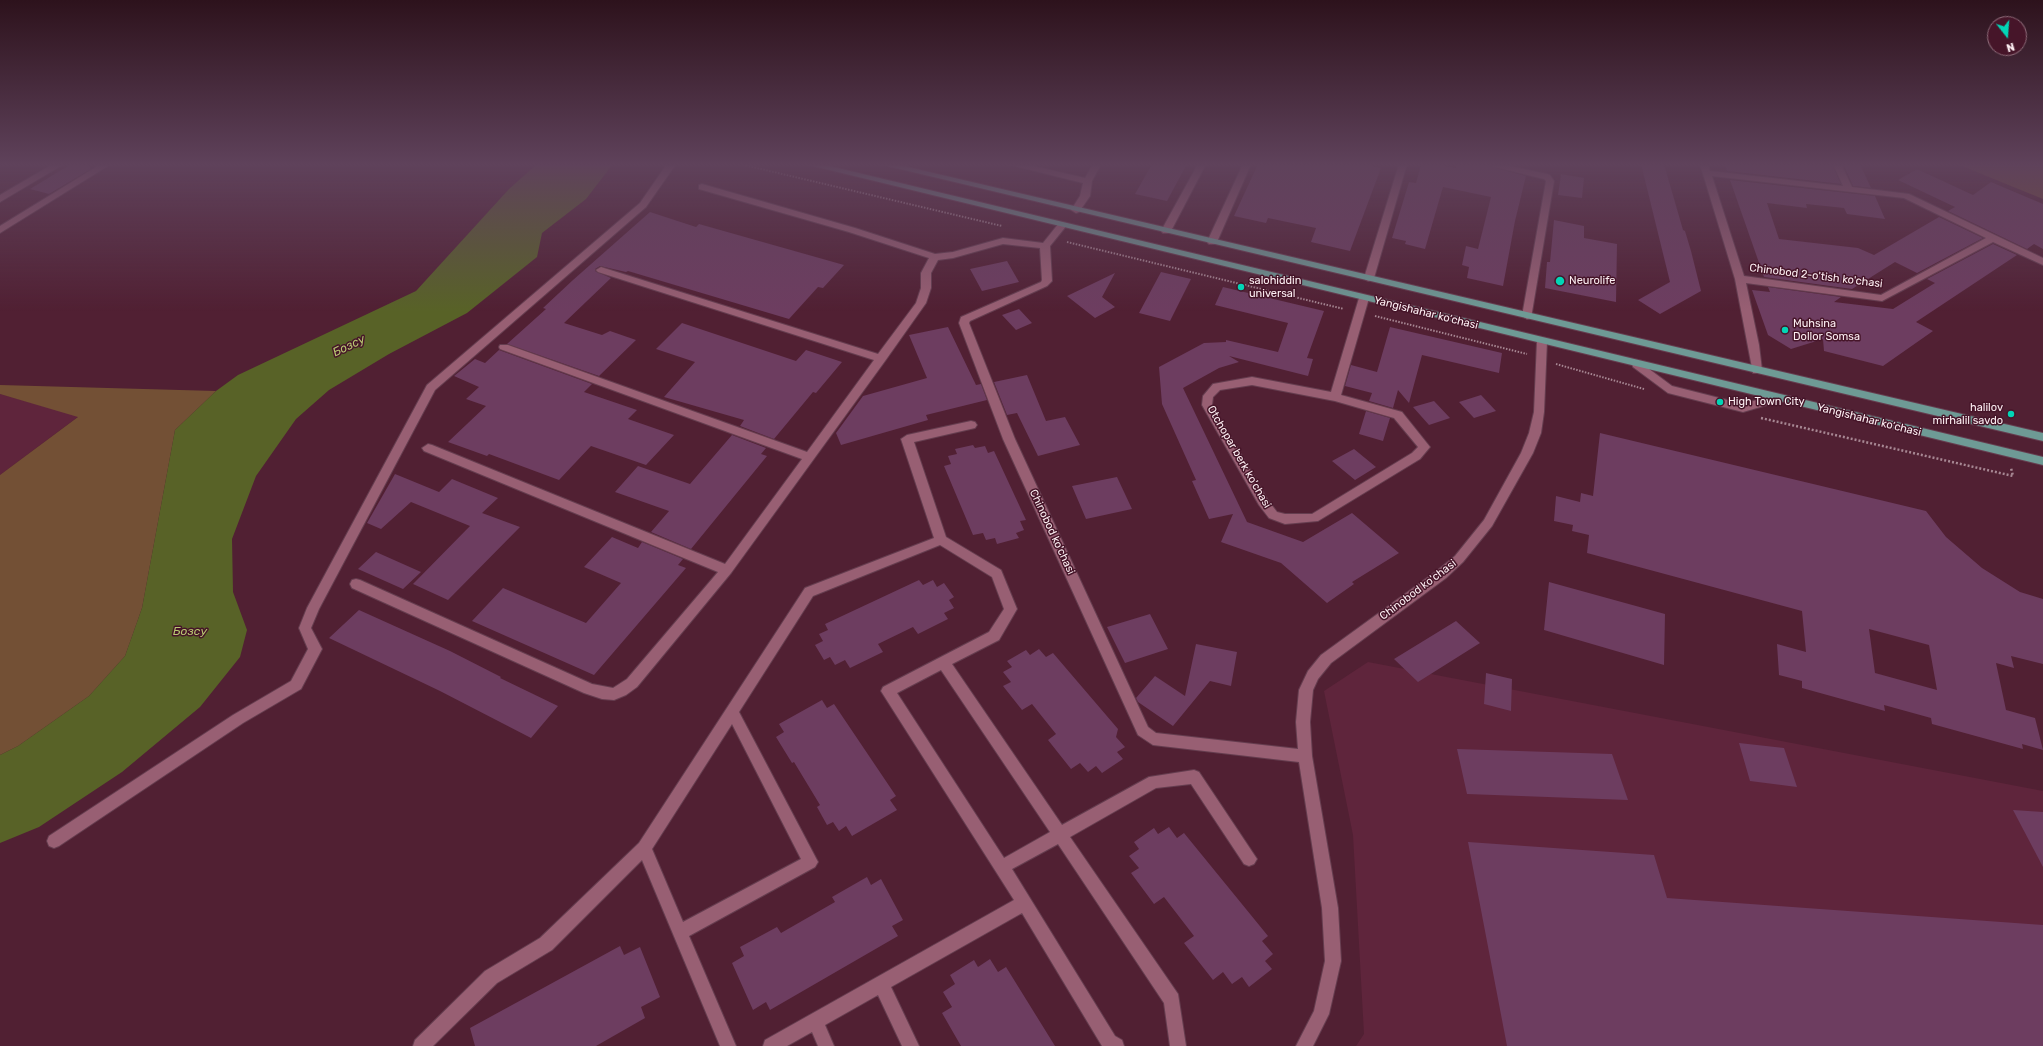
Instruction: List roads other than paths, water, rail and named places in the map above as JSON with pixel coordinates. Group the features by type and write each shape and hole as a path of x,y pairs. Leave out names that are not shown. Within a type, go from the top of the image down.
{"main road":[{"name":"Yangishahar ko‘chasi","path":"1011,213 2043,461"},
{"name":"Yangishahar ko‘chasi","path":"1088,213 2043,437"},
{"path":"1279,278 1286,259"},
{"path":"1445,318 1449,297"}],"street":[{"path":"0,230 28,213"},
{"path":"54,841 238,719 296,685 315,649 305,628 313,608 431,388 634,213"},
{"path":"792,213 852,230 934,257 953,255 1003,241 1048,242 1062,225"},
{"path":"1166,231 1176,213"},
{"path":"1212,242 1225,213"},
{"path":"1369,278 1388,213"},
{"path":"1528,316 1545,213"},
{"path":"1720,213 1740,279 1754,345 1757,370"},
{"path":"1941,213 2043,262"},
{"name":"Chinobod 2-o'tish ko'chasi","path":"1740,279 1882,298 1993,238"},
{"name":"Chinobod ko'chasi","path":"1048,242 1047,281 1044,284 965,319 964,323 1008,439 1143,731 1153,738 1305,756"},
{"path":"356,584 589,689 602,693 614,694 632,683 727,570 808,456 921,303 926,288 926,272 934,257"},
{"path":"601,270 881,359"},
{"path":"1335,396 1364,298"},
{"name":"Chinobod ko'chasi","path":"1304,1046 1321,1014 1328,989 1333,961 1330,908 1305,756 1303,706 1309,682 1326,659 1344,644 1442,574 1459,559 1488,523 1527,453 1535,433 1539,412 1540,357 1542,341"},
{"path":"504,347 808,456"},
{"path":"1637,364 1668,389 1743,408 1777,398"},
{"name":"Otchopar berk ko'chasi","path":"1252,381 1335,396 1398,415 1424,447 1416,456 1314,518 1285,519 1273,515 1263,502 1207,405 1208,396 1217,387 1252,381"},
{"path":"970,425 907,439 941,540 997,574 1011,609 994,636 888,691 1025,903 1110,1042 1116,1046"},
{"path":"428,448 727,570"},
{"path":"421,1046 491,978 546,944 644,848 809,592 941,540"},
{"path":"942,662 1172,1000 1178,1046"},
{"path":"680,932 810,862 732,711"},
{"path":"1002,867 1154,782 1194,777 1249,859"},
{"path":"644,848 728,1046"},
{"path":"771,1046 1025,903"},
{"path":"881,984 911,1046"},
{"path":"815,1021 826,1046"}],"water":[{"name":"Бозсу","path":"487,213 568,213 542,233 537,257 467,313 389,354 329,390 296,419 256,476 232,539 233,592 247,630 240,657 200,707 122,772 39,827 0,843 0,755 18,746 89,696 125,656 142,608 175,430 216,391 238,375 416,291"}],"place":[{"name":"Neurolife","path":"1560,281"},
{"name":"salohiddin universal","path":"1241,287"},
{"name":"Muhsina Dollor Somsa","path":"1785,330"},
{"name":"High Town City","path":"1720,402"},
{"name":"halilov mirhalil savdo","path":"2011,414"}]}
